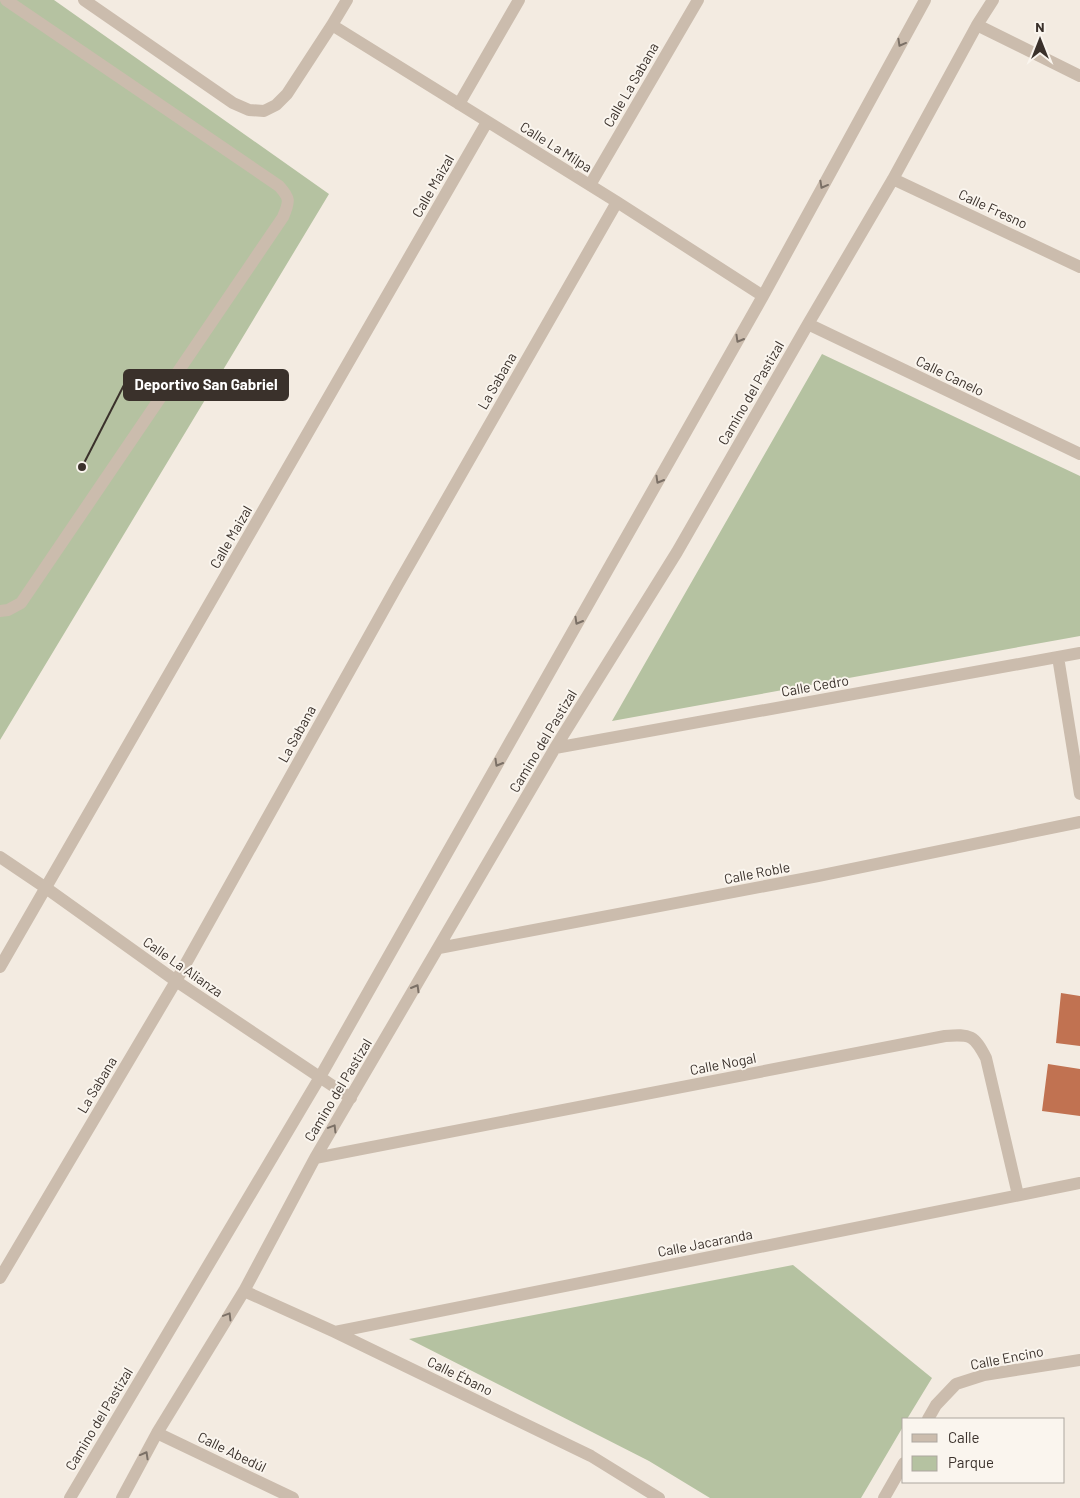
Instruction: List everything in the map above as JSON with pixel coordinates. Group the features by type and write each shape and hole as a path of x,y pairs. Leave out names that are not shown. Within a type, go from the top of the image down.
{"street":[{"path":"0,611 8,610 21,603 288,207 287,195 279,186 6,0"},
{"path":"84,0 233,103 249,110 264,111 276,105 287,94 347,0"},
{"path":"459,104 519,0"},
{"name":"Calle La Sabana","path":"590,185 698,0"},
{"name":"Camino del Pastizal","path":"70,1498 320,1077 763,296 925,0"},
{"name":"Camino del Pastizal","path":"122,1498 157,1433 244,1291 315,1158 555,748 677,552 893,179 977,25 993,0"},
{"name":"Calle La Milpa","path":"332,25 590,185 763,296"},
{"path":"977,25 1080,76"},
{"name":"Calle Maizal","path":"0,967 487,122"},
{"name":"Calle Fresno","path":"893,179 1080,267"},
{"name":"La Sabana","path":"0,1278 176,981 397,586 617,202"},
{"name":"Calle Canelo","path":"808,324 1080,454"},
{"name":"Calle Cedro","path":"555,748 1080,652"},
{"path":"1058,657 1080,794"},
{"name":"Calle Roble","path":"439,948 818,876 1080,822"},
{"name":"Calle La Alianza","path":"0,858 46,888 176,981 351,1098"},
{"name":"Calle Nogal","path":"315,1158 945,1036 964,1035 977,1041 986,1058 1018,1195"},
{"name":"Calle Jacaranda","path":"335,1332 1080,1183"},
{"name":"Calle Ébano","path":"244,1291 335,1332 591,1456 659,1498"},
{"name":"Calle Encino","path":"929,1418 936,1405 956,1384 984,1375 1080,1360"},
{"name":"Calle Abedúl","path":"157,1433 293,1498"},
{"path":"884,1498 902,1466"}],"green space":[{"path":"0,0 54,0 329,194 0,740"},
{"path":"822,354 1080,476 1080,636 612,721"},
{"path":"793,1265 932,1378 908,1418 902,1418 902,1428 861,1498 710,1498 649,1461 409,1339"}],"building":[{"path":"1061,993 1080,996 1080,1046 1056,1043"},
{"path":"1048,1064 1080,1069 1080,1116 1042,1111"}],"place":[{"name":"Deportivo San Gabriel","path":"82,467"}]}
